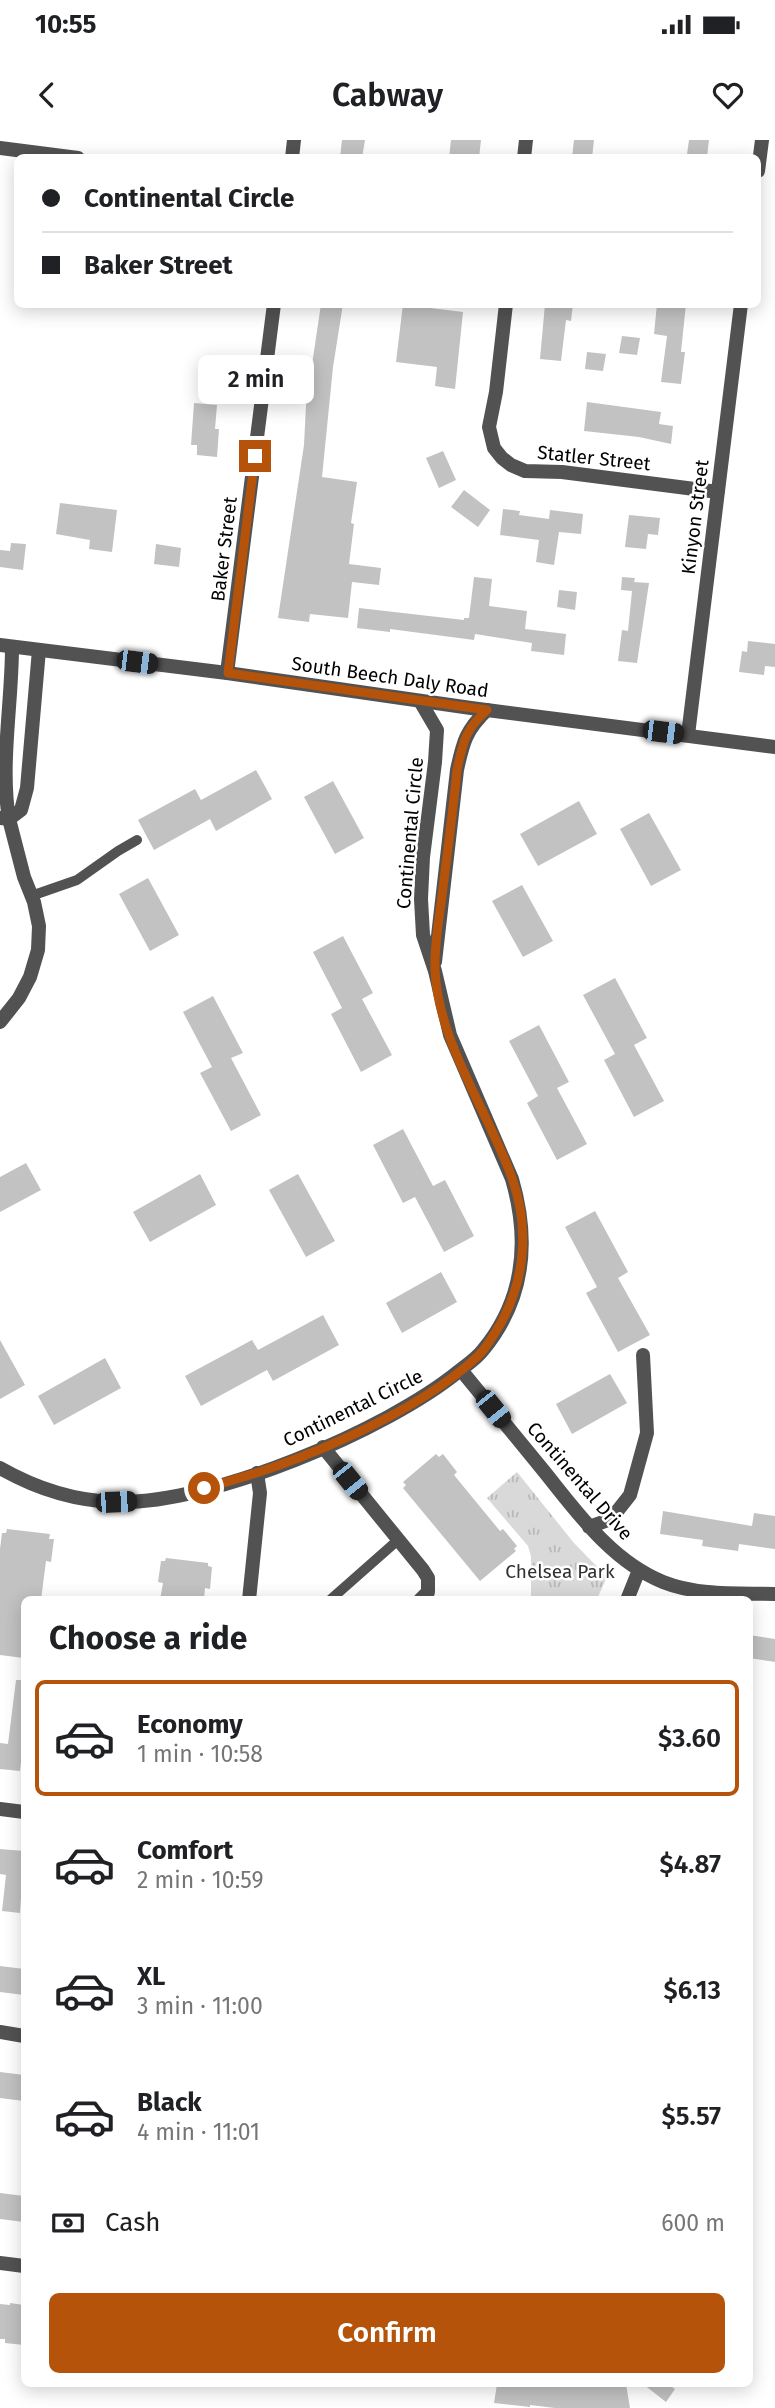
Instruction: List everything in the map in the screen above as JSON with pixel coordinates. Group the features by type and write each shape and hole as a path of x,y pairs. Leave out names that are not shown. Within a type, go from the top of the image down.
{"street":[{"path":"0,148 47,154"},
{"name":"Baker Street","path":"228,673 274,308"},
{"name":"Statler Street","path":"506,308 496,392 489,427 494,448 502,457 525,471 562,472 718,492"},
{"name":"Kinyon Street","path":"688,735 741,308"},
{"path":"0,1022 19,998 35,963 38,926 32,896 4,818 1,779 10,693 6,646"},
{"name":"South Beech Daly Road","path":"6,646 228,673 775,747"},
{"path":"4,818 22,810 27,788 39,650"},
{"name":"Continental Circle","path":"0,1468 61,1494 116,1502 142,1501 187,1493 257,1473 323,1447 438,1388 485,1348 507,1311 521,1270 523,1234 519,1203 512,1180 450,1035 423,934 423,857 437,730 420,701"},
{"name":"Continental Circle","path":"435,971 457,770 464,739 472,724 487,710"},
{"path":"589,1527 611,1519 631,1495 648,1433 643,1355"},
{"name":"Continental Drive","path":"461,1370 589,1527 639,1570 664,1582 691,1590 775,1594"},
{"path":"323,1447 428,1578 428,1592 424,1596"},
{"path":"249,1596 260,1493 257,1473"},
{"path":"628,1596 639,1570"},
{"path":"0,1809 21,1812"},
{"path":"0,2032 21,2036"},
{"path":"0,2263 21,2266"}],"lane":[{"path":"32,896 77,880 138,840"},
{"path":"335,1596 398,1540"}],"green space":[{"name":"Chelsea Park","path":"517,1472 574,1543 607,1577 598,1596 531,1596 531,1556 528,1546 487,1498"}],"building":[{"path":"342,140 365,140 363,154 340,154"},
{"path":"451,140 481,140 479,154 449,154"},
{"path":"574,140 594,140 592,154 572,154"},
{"path":"689,140 709,140 707,154 687,154"},
{"path":"320,308 342,308 333,367 322,477 357,482 349,564 381,568 379,585 352,582 348,618 310,614 309,622 278,618 304,445 306,405"},
{"path":"403,308 463,312 455,389 435,386 437,367 396,362"},
{"path":"545,308 573,308 571,321 566,320 561,361 540,359"},
{"path":"657,308 686,308 681,384 661,382 667,336 654,334"},
{"path":"622,336 640,338 637,355 619,353"},
{"path":"587,352 606,354 603,371 585,369"},
{"path":"587,402 661,412 659,424 673,426 671,444 639,437 584,431"},
{"path":"194,403 217,405 217,457 197,455 197,445 191,445"},
{"path":"443,451 456,480 439,488 426,458"},
{"path":"464,490 490,510 478,527 451,507"},
{"path":"60,503 117,510 112,552 89,549 90,540 56,534"},
{"path":"503,509 520,511 519,515 549,519 550,510 583,514 581,534 559,532 554,565 536,562 539,540 500,535"},
{"path":"629,515 660,518 658,535 648,534 646,549 625,547"},
{"path":"11,543 26,544 23,570 0,567 0,550 10,551"},
{"path":"156,544 181,548 179,567 154,564"},
{"path":"474,577 492,579 489,606 527,611 525,629 566,634 564,655 531,651 532,643 475,634 474,640 390,629 390,632 357,628 359,608 464,620 469,618"},
{"path":"622,577 635,578 634,582 649,583 637,663 618,661 622,630 628,631 632,591 621,590"},
{"path":"559,590 577,592 575,610 557,607"},
{"path":"748,641 775,644 775,667 765,666 764,675 739,672 742,651 747,652"},
{"path":"256,770 272,799 216,831 210,819 154,850 138,820 195,789 201,800"},
{"path":"333,781 364,838 335,854 304,797"},
{"path":"579,801 597,834 538,866 520,834"},
{"path":"649,813 681,870 651,886 620,829"},
{"path":"148,878 179,935 150,951 119,894"},
{"path":"522,885 553,941 523,957 492,901"},
{"path":"343,936 373,993 362,999 392,1055 361,1072 331,1014 342,1008 313,952"},
{"path":"615,978 647,1038 634,1045 664,1101 634,1117 604,1060 615,1054 583,995"},
{"path":"213,996 243,1053 231,1058 261,1115 231,1131 200,1073 212,1067 183,1012"},
{"path":"539,1025 569,1082 557,1088 587,1144 557,1160 527,1103 538,1096 509,1041"},
{"path":"403,1129 433,1186 445,1180 474,1236 444,1252 415,1197 403,1203 373,1145"},
{"path":"26,1163 41,1190 0,1212 0,1177"},
{"path":"200,1174 216,1205 150,1242 133,1212"},
{"path":"298,1174 335,1241 306,1257 269,1190"},
{"path":"595,1211 628,1272 618,1278 650,1335 618,1352 586,1293 597,1287 565,1227"},
{"path":"441,1272 457,1302 402,1333 386,1303"},
{"path":"323,1315 339,1345 273,1381 267,1370 201,1406 185,1376 252,1340 258,1350"},
{"path":"0,1340 25,1385 0,1399"},
{"path":"105,1358 121,1388 54,1425 38,1396"},
{"path":"610,1374 627,1403 572,1434 556,1404"},
{"path":"436,1454 439,1457 443,1454 457,1472 454,1475 500,1531 503,1529 517,1546 514,1549 516,1551 480,1581 403,1488 406,1485 403,1482"},
{"path":"663,1511 752,1526 754,1513 775,1516 775,1549 739,1544 738,1551 702,1546 703,1540 660,1534"},
{"path":"7,1529 50,1534 49,1539 54,1539 51,1562 46,1561 42,1596 21,1596 21,1658 0,1655 0,1549 2,1533 6,1533"},
{"path":"166,1558 208,1563 208,1566 212,1567 210,1589 205,1588 204,1596 161,1596 163,1583 158,1582 161,1561"},
{"path":"753,1636 775,1639 775,1662 753,1659"},
{"path":"16,1680 21,1680 20,1771 0,1769 0,1743 8,1744"},
{"path":"0,1849 21,1851 20,1913 2,1911 6,1875 0,1874"},
{"path":"0,1966 21,1969 21,1995 0,1992"},
{"path":"0,2072 21,2075 21,2101 0,2098"},
{"path":"0,2193 21,2196 21,2222 0,2219"},
{"path":"0,2304 21,2305 21,2345 5,2343 5,2339 0,2339"},
{"path":"497,2387 626,2387 630,2408 555,2408 494,2403"},
{"path":"647,2387 675,2389 666,2402"}],"route":[{"path":"204,1488 265,1471 298,1458 358,1432 438,1388 479,1355 495,1333 514,1294 523,1259 521,1216 512,1180 450,1035 440,1003 435,971 457,770 464,739 472,724 487,710 228,673 255,456"}]}
